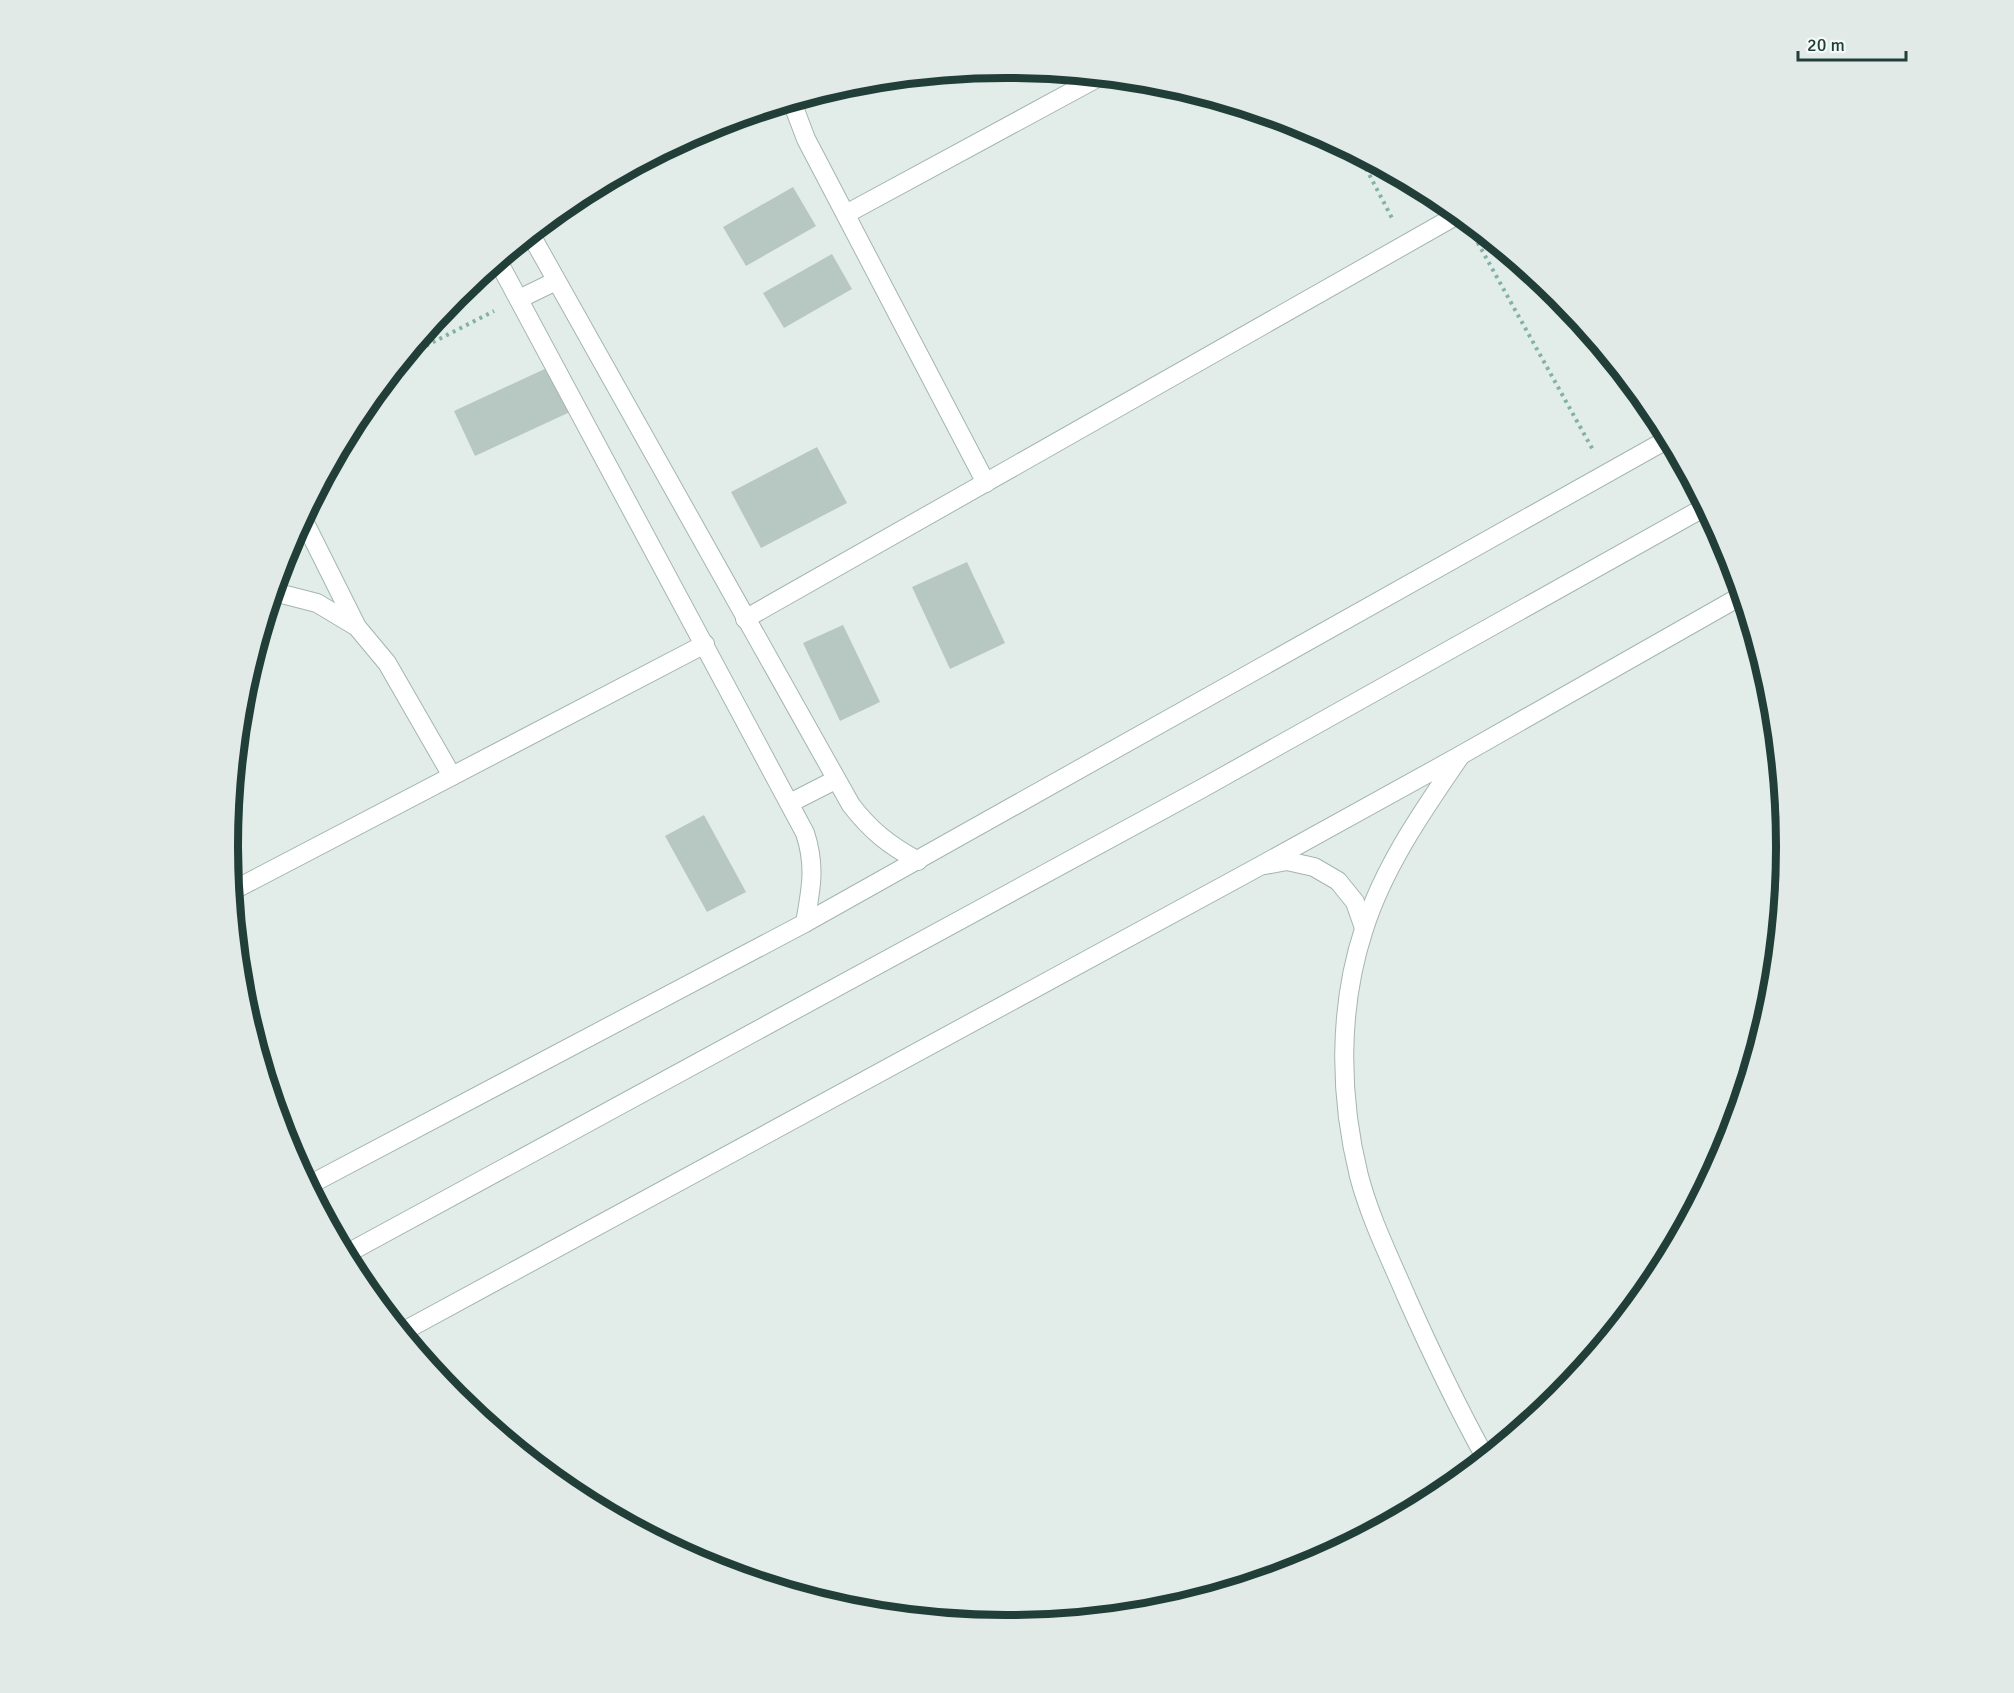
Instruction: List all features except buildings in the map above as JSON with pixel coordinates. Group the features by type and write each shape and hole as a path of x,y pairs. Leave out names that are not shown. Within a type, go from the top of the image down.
{"street":[{"path":"846,214 1086,83"},
{"path":"794,108 806,139 987,483"},
{"path":"745,620 1450,219"},
{"path":"534,241 835,780 851,805 877,835 893,848 918,861"},
{"path":"502,268 805,832 810,849 813,884 805,923"},
{"path":"519,299 556,281"},
{"path":"316,1181 918,861 1661,443"},
{"path":"353,1250 1201,789 1698,511"},
{"path":"308,529 357,627 387,663 452,776"},
{"path":"281,594 317,603 357,627"},
{"path":"409,1328 1260,866 1735,599"},
{"path":"240,887 705,644"},
{"path":"1461,755 1407,838 1364,928 1352,977 1345,1027 1344,1077 1349,1127 1359,1177 1375,1224 1421,1330 1482,1450"},
{"path":"790,803 835,780"},
{"path":"1260,866 1287,861 1322,871 1338,881 1355,902 1364,928"}],"path":[{"path":"1365,167 1406,244"},
{"path":"1475,237 1607,474"},
{"path":"423,348 519,299"}]}
